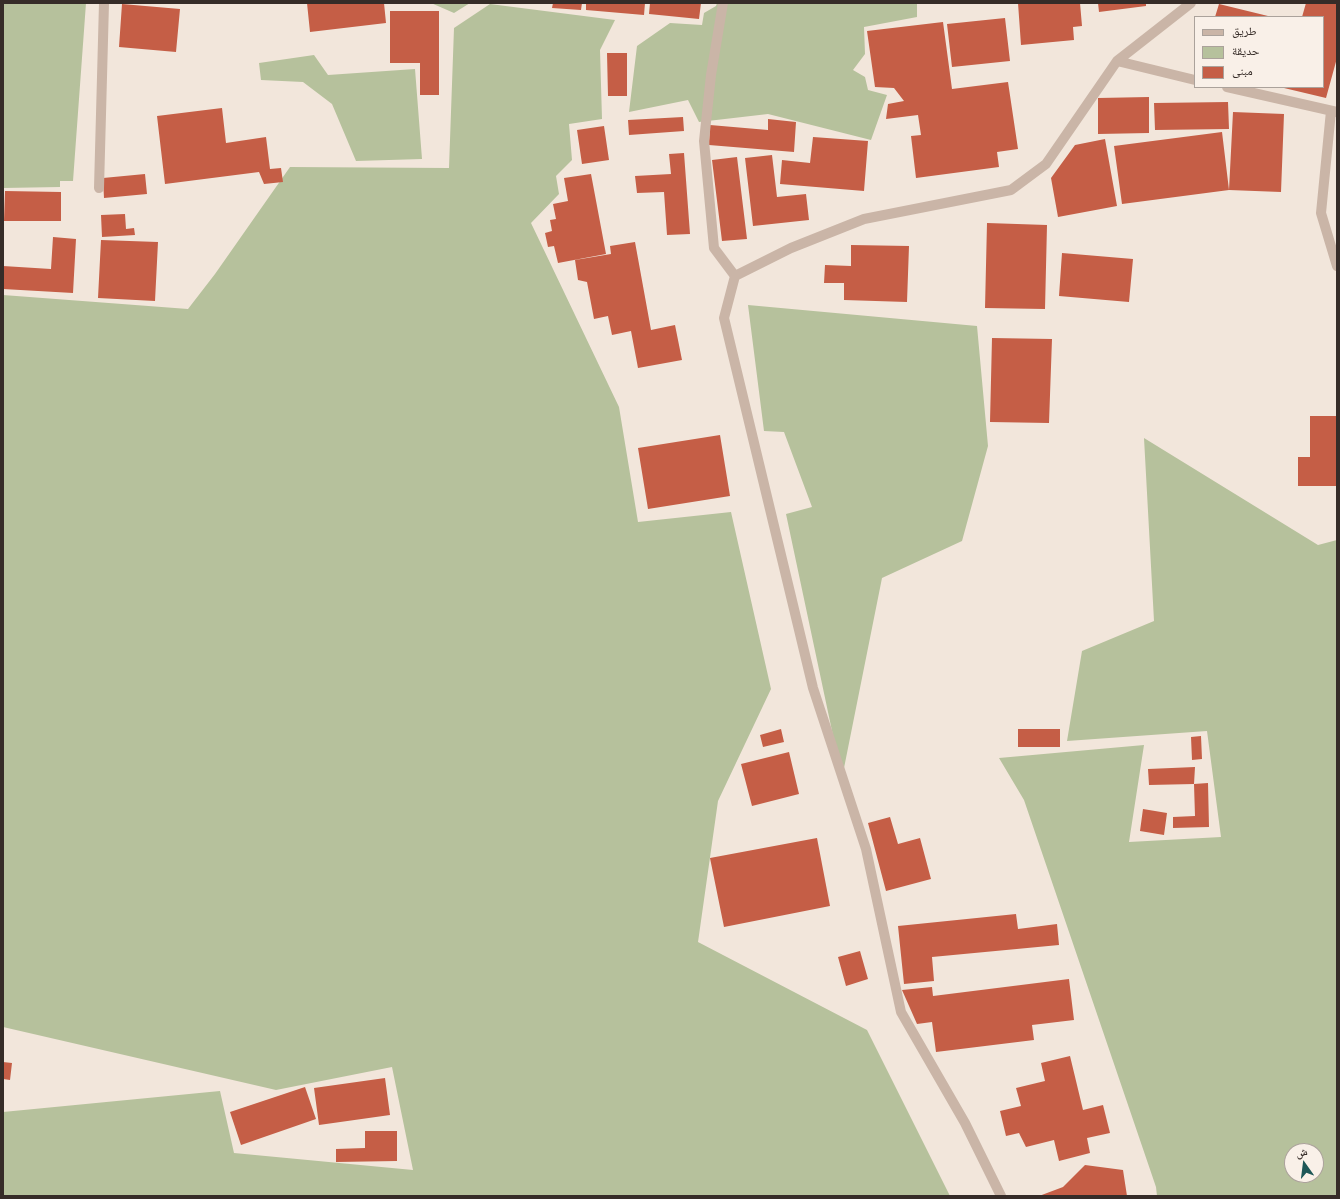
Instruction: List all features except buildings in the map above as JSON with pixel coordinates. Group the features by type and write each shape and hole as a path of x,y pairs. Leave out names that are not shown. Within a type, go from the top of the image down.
{"street":[{"path":"99,188 104,3"},
{"path":"724,3 711,75 704,141 714,248 735,276"},
{"path":"1001,1196 964,1123 901,1012 866,849 813,688 724,318 735,276 791,248 864,219 1011,190 1046,164 1117,61 1191,3"},
{"path":"1117,61 1194,80"},
{"path":"1231,88 1334,112 1321,213 1337,266"}],"green space":[{"path":"3,3 86,3 73,181 60,181 60,187 3,188"},
{"path":"431,3 470,3 454,13"},
{"path":"717,3 917,3 917,17 864,27 865,54 853,70 865,77 868,90 887,95 871,140 768,114 699,122 688,100 629,112 637,46 670,23 702,25 704,13 716,6"},
{"path":"490,4 615,20 600,50 602,119 569,124 572,160 556,176 559,194 531,223 619,407 638,522 731,512 771,689 718,801 698,942 867,1030 950,1196 3,1196 3,1112 220,1091 234,1153 413,1170 392,1067 276,1090 3,1027 3,295 188,309 215,274 290,167 449,168 454,28"},
{"path":"314,55 328,75 415,69 422,159 356,161 332,104 303,82 261,80 259,63"},
{"path":"748,305 977,326 988,446 962,541 882,578 842,778 786,514 812,507 784,432 764,431"},
{"path":"1144,438 1318,545 1337,540 1337,1196 1157,1196 1156,1187 1024,800 999,758 1144,745 1129,842 1221,837 1207,731 1067,741 1082,651 1154,621"}]}
